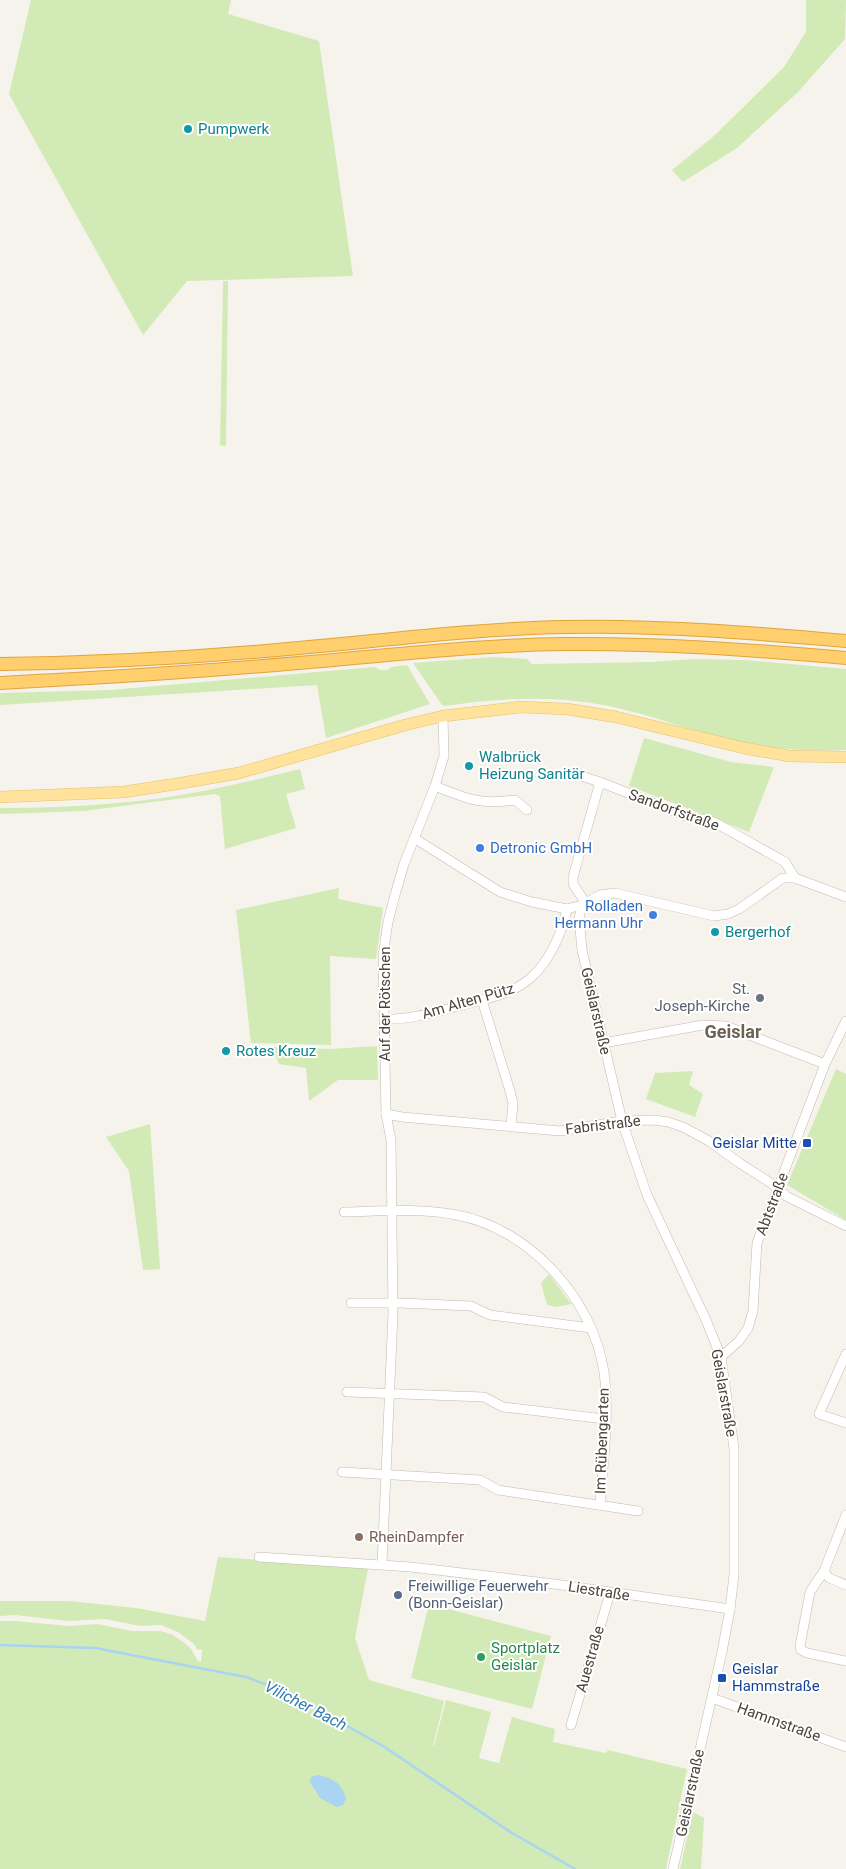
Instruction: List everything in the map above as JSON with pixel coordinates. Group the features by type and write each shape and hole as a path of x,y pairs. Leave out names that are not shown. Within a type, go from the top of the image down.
{"highway":[{"path":"0,664 66,663 274,650 455,633 565,627 733,631 846,641"},
{"path":"0,683 193,672 453,650 563,644 650,644 733,648 846,658"}],"main road":[{"path":"0,797 124,792 182,783 239,772 405,724 443,716 521,707 568,709 616,716 744,748 789,756 846,757"}],"street":[{"name":"Auf der Rötschen","path":"382,1564 392,1303 390,1140 386,1114 384,955 388,922 397,887 435,786 444,756 443,716"},
{"name":"Sandorfstraße","path":"569,772 600,782 686,816 714,822 785,862 796,878"},
{"path":"583,904 573,884 573,877 600,782"},
{"path":"435,786 475,801 496,803 515,800 527,810"},
{"path":"414,838 500,892 567,909 583,904 600,895 615,893 714,916 728,914 783,878 796,878 846,897"},
{"name":"Geislarstraße","path":"583,904 579,918 582,950 622,1121 646,1195 721,1356 734,1461 734,1575 730,1610 673,1869"},
{"name":"Am Alten Pütz","path":"384,1019 397,1020 426,1014 482,1000 519,987 542,966 556,942 567,909"},
{"path":"482,1000 510,1091 512,1102 511,1126"},
{"name":"Abtstraße","path":"721,1356 739,1341 748,1328 753,1311 757,1243 824,1064 846,1022"},
{"path":"603,1043 703,1025 726,1026 824,1064"},
{"name":"Fabristraße","path":"386,1114 560,1131 622,1121 654,1120 683,1127 709,1141 786,1196 846,1226"},
{"path":"344,1212 391,1211"},
{"name":"Im Rübengarten","path":"391,1211 420,1211 459,1216 498,1230 530,1250 558,1276 570,1291 591,1328 597,1343 603,1372 606,1397 600,1505"},
{"path":"351,1304 392,1303 471,1306 490,1315 591,1328"},
{"path":"846,1354 820,1414 846,1423"},
{"path":"347,1392 382,1394 390,1392 484,1397 503,1407 605,1419"},
{"path":"342,1472 480,1480 498,1490 638,1511"},
{"path":"846,1514 824,1572 810,1592 800,1646 801,1650 807,1653 846,1661"},
{"name":"Liestraße","path":"258,1557 382,1564 537,1582 730,1610"},
{"path":"824,1572 829,1578 846,1585"},
{"name":"Auestraße","path":"571,1726 610,1593"},
{"name":"Hammstraße","path":"712,1698 846,1747"}],"green space":[{"path":"31,0 231,0 228,14 319,41 353,276 187,281 143,335 9,94"},
{"path":"806,0 846,0 845,39 798,92 737,148 683,182 672,170 714,136 784,67 806,32"},
{"path":"223,281 228,281 226,445 224,446 220,445"},
{"path":"494,657 527,659 532,664 651,662 694,659 745,660 846,669 846,750 799,750 751,744 714,736 623,709 584,702 525,699 445,706 442,705 413,663"},
{"path":"407,665 430,704 326,738 317,685 0,705 0,693 110,690 375,667 380,670 387,670 391,667"},
{"path":"644,738 731,762 774,767 749,832 629,786"},
{"path":"300,769 305,789 286,794 296,828 225,849 220,796 215,794 84,811 0,814 0,808 82,806 163,798 215,789"},
{"path":"339,888 338,899 383,908 376,959 330,956 331,1045 251,1043 236,910"},
{"path":"377,1046 378,1080 338,1080 309,1101 306,1068 279,1064 272,1047 331,1049"},
{"path":"836,1069 846,1074 846,1220 787,1185"},
{"path":"693,1071 689,1085 703,1094 695,1117 646,1099 655,1073"},
{"path":"150,1124 160,1269 143,1270 129,1171 106,1137"},
{"path":"549,1274 571,1304 557,1307 547,1305 541,1283"},
{"path":"218,1557 368,1568 355,1638 369,1680 444,1701 433,1746 446,1700 491,1712 479,1758 528,1771 499,1763 512,1717 555,1729 553,1742 606,1753 608,1750 687,1769 666,1869 0,1869 0,1621 69,1626 97,1624 132,1631 161,1631 173,1635 187,1645 198,1661 201,1662 202,1649 198,1650 194,1644 178,1632 161,1625 140,1626 105,1619 69,1621 15,1615 0,1616 0,1601 69,1601 136,1608 205,1621"},
{"name":"Sportplatz Geislar","path":"429,1604 551,1636 532,1709 411,1678"},
{"path":"693,1812 704,1818 701,1869 680,1869"}],"water":[{"path":"318,1775 333,1780 340,1786 346,1799 343,1805 337,1807 320,1798 310,1782 311,1777"}],"waterway":[{"name":"Vilicher Bach","path":"0,1645 95,1648 246,1677 286,1692 383,1746 512,1833 575,1869"}],"place":[{"name":"Pumpwerk","path":"188,129"},
{"name":"Walbrück Heizung Sanitär","path":"469,766"},
{"name":"Detronic GmbH","path":"480,848"},
{"name":"Rolladen Hermann Uhr","path":"653,915"},
{"name":"Bergerhof","path":"715,932"},
{"name":"St. Joseph-Kirche","path":"760,998"},
{"name":"Rotes Kreuz","path":"226,1051"},
{"name":"Geislar Mitte","path":"807,1143"},
{"name":"RheinDampfer","path":"359,1537"},
{"name":"Freiwillige Feuerwehr (Bonn-Geislar)","path":"398,1595"},
{"name":"Sportplatz Geislar","path":"481,1657"},
{"name":"Geislar Hammstraße","path":"722,1678"}],"district":[{"name":"Geislar","path":"733,1032"}]}
